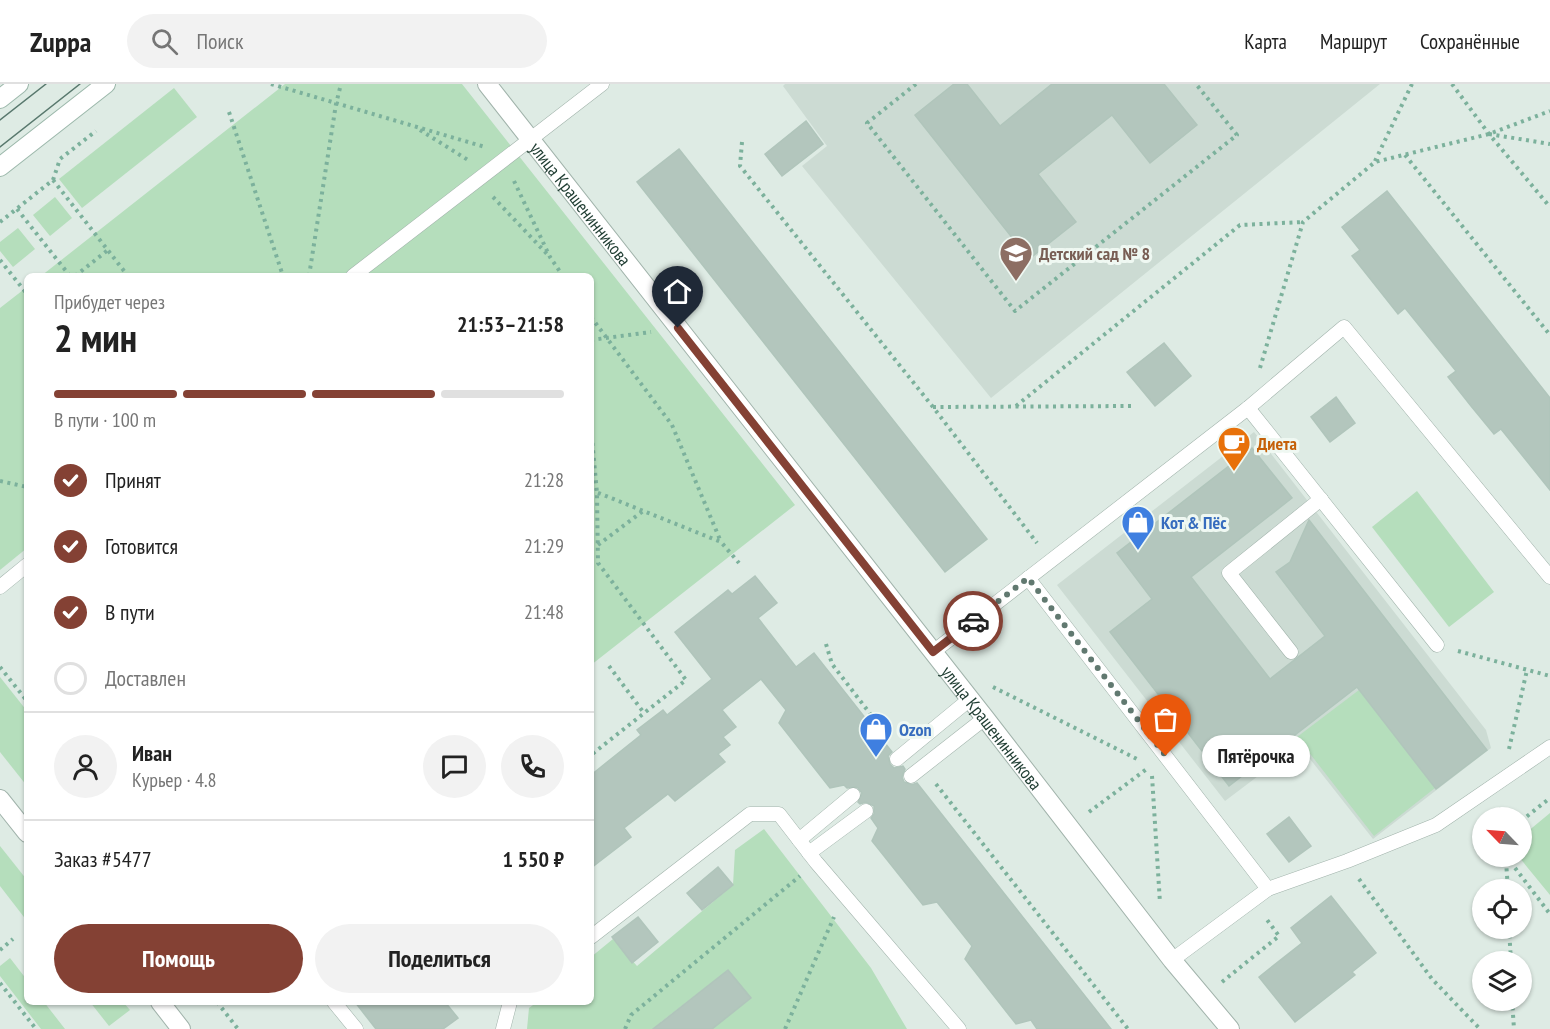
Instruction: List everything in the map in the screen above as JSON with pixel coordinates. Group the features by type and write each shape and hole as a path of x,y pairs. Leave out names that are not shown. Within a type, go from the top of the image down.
{"street":[{"path":"0,99 20,84"},
{"path":"0,167 106,84"},
{"name":"улица Крашенинникова","path":"487,84 1172,960 1230,1029"},
{"path":"0,799 24,829"},
{"path":"162,1005 176,1027"}],"lane":[{"path":"357,273 602,84"},
{"path":"933,652 1248,408 1344,327 1550,577"},
{"path":"1248,408 1437,645"},
{"path":"1291,652 1229,573 1321,500"},
{"path":"0,587 24,567"},
{"path":"1028,578 1268,889"},
{"path":"900,757 970,699"},
{"path":"911,776 985,718"},
{"path":"1172,960 1268,889 1347,861 1436,825 1550,747"},
{"path":"799,840 853,795"},
{"path":"812,858 866,811"},
{"path":"594,935 750,814 779,814 812,858 959,1029"},
{"path":"336,1005 356,1029"},
{"path":"503,1029 509,1005"}],"path":[{"path":"271,84 508,157 550,257"},
{"path":"309,273 341,84"},
{"path":"916,84 867,123 1016,311 1237,135 1196,84"},
{"path":"1248,408 1303,222 1375,162 1412,84"},
{"path":"1452,84 1489,134 1550,207"},
{"path":"1375,162 1489,134 1550,111"},
{"path":"229,112 282,273"},
{"path":"415,127 483,177 561,273"},
{"path":"0,222 53,180 60,159 96,131"},
{"path":"1489,134 1550,144"},
{"path":"742,142 740,166 933,407 1051,561"},
{"path":"1405,154 1550,335"},
{"path":"53,180 126,273"},
{"path":"17,209 68,273"},
{"path":"1016,406 1240,225 1303,222"},
{"path":"79,273 108,250"},
{"path":"0,260 24,290"},
{"path":"594,321 672,425 721,542 739,563"},
{"path":"594,340 678,328"},
{"path":"933,407 1133,406"},
{"path":"594,460 598,563 686,680 594,753"},
{"path":"0,481 24,486"},
{"path":"594,492 721,542"},
{"path":"597,546 643,511"},
{"path":"826,644 832,664 900,757"},
{"path":"1437,645 1550,676"},
{"path":"609,666 644,713"},
{"path":"0,667 24,697"},
{"path":"1501,780 1527,670"},
{"path":"985,683 1151,766"},
{"path":"1088,813 1151,766"},
{"path":"1151,766 1160,904"},
{"path":"923,767 1128,1029"},
{"path":"1532,812 1550,798"},
{"path":"624,1029 631,1015 812,858"},
{"path":"1347,861 1432,979 1480,1029"},
{"path":"1513,867 1550,914"},
{"path":"785,1029 844,895"},
{"path":"1222,982 1279,936 1252,900"},
{"path":"0,950 13,939"},
{"path":"0,983 36,1029"},
{"path":"219,1005 238,1029"},
{"path":"1513,1011 1514,1029"}],"shaded area":[{"name":"Детский сад № 8","path":"785,84 1380,84 991,398 802,166 827,146 783,86"},
{"path":"1254,432 1486,730 1491,748 1373,839 1299,745 1225,801 1057,585"}],"green space":[{"path":"285,84 462,84 795,505 594,663 594,273 45,273"},
{"path":"174,88 197,117 82,208 59,179"},
{"path":"55,197 72,218 50,236 33,215"},
{"path":"18,228 35,249 13,267 0,251 0,242"},
{"path":"24,289 24,550 0,570 0,308"},
{"path":"1417,491 1494,592 1449,627 1372,527"},
{"path":"0,677 24,707 24,782 0,752"},
{"path":"1359,690 1435,788 1374,836 1297,737"},
{"path":"1550,813 1550,895 1527,867 1532,867 1532,828"},
{"path":"764,829 871,968 907,1029 712,1029 750,999 728,970 661,1022 666,1029 527,1029 529,1008 533,1005 594,1005 594,955 613,939 637,966 733,885 735,850"},
{"path":"0,846 24,876 24,917 0,886"},
{"path":"10,958 24,976 24,1005 46,1005 65,1029 41,1029 0,976 0,966"},
{"path":"92,1005 126,1005 130,1010 109,1026"}],"building":[{"path":"954,84 967,84 1000,126 1052,84 1164,84 1197,125 1150,163 1112,115 1038,174 1076,222 1029,259 915,115"},
{"path":"806,121 823,144 782,176 765,154"},
{"path":"679,149 987,539 945,572 637,182"},
{"path":"1387,191 1550,398 1550,490 1501,429 1494,434 1471,406 1448,377 1456,371 1405,308 1398,314 1352,256 1360,250 1342,227"},
{"path":"1164,343 1191,376 1155,406 1127,372"},
{"path":"1336,397 1355,423 1330,442 1311,417"},
{"path":"1252,448 1292,498 1191,577 1270,679 1325,636 1276,572 1290,562 1309,520 1487,750 1436,789 1357,687 1229,786 1110,632 1152,599 1117,553"},
{"path":"755,576 777,603 758,618 796,667 814,653 892,752 888,756 890,764 894,768 903,766 905,769 902,777 904,782 912,785 917,783 1111,1029 1037,1029 1031,1020 1016,1024 965,959 972,946 937,902 923,905 872,841 878,828 871,818 874,814 874,806 866,802 860,804 858,802 862,793 857,787 847,788 844,785 830,788 779,723 786,710 761,679 722,710 736,727 723,737 730,745 718,754 725,762 675,801 668,794 624,828 631,837 594,866 594,773 641,735 637,730 663,710 667,715 712,679 675,632 728,590 732,594"},
{"path":"1289,817 1311,846 1289,862 1267,834"},
{"path":"718,867 733,885 702,910 687,893"},
{"path":"1331,896 1376,953 1352,972 1355,975 1295,1022 1259,977 1302,943 1291,928"},
{"path":"638,917 658,942 632,963 612,937"},
{"path":"728,970 751,998 712,1029 653,1029"},
{"path":"357,1005 447,1005 458,1018 443,1029 376,1029"}],"tram line":[{"path":"0,120 46,84"},
{"path":"0,147 80,84"}],"way so far":[{"path":"973,621 1028,578 1166,756"}],"place":[{"name":"Детский сад № 8","path":"1016,282"},
{"name":"Диета","path":"1234,472"},
{"name":"Кот & Пёс","path":"1138,551"},
{"name":"Пятёрочка","path":"1166,756"},
{"name":"Ozon","path":"876,758"}],"route":[{"path":"678,328 933,652 973,621"}]}
